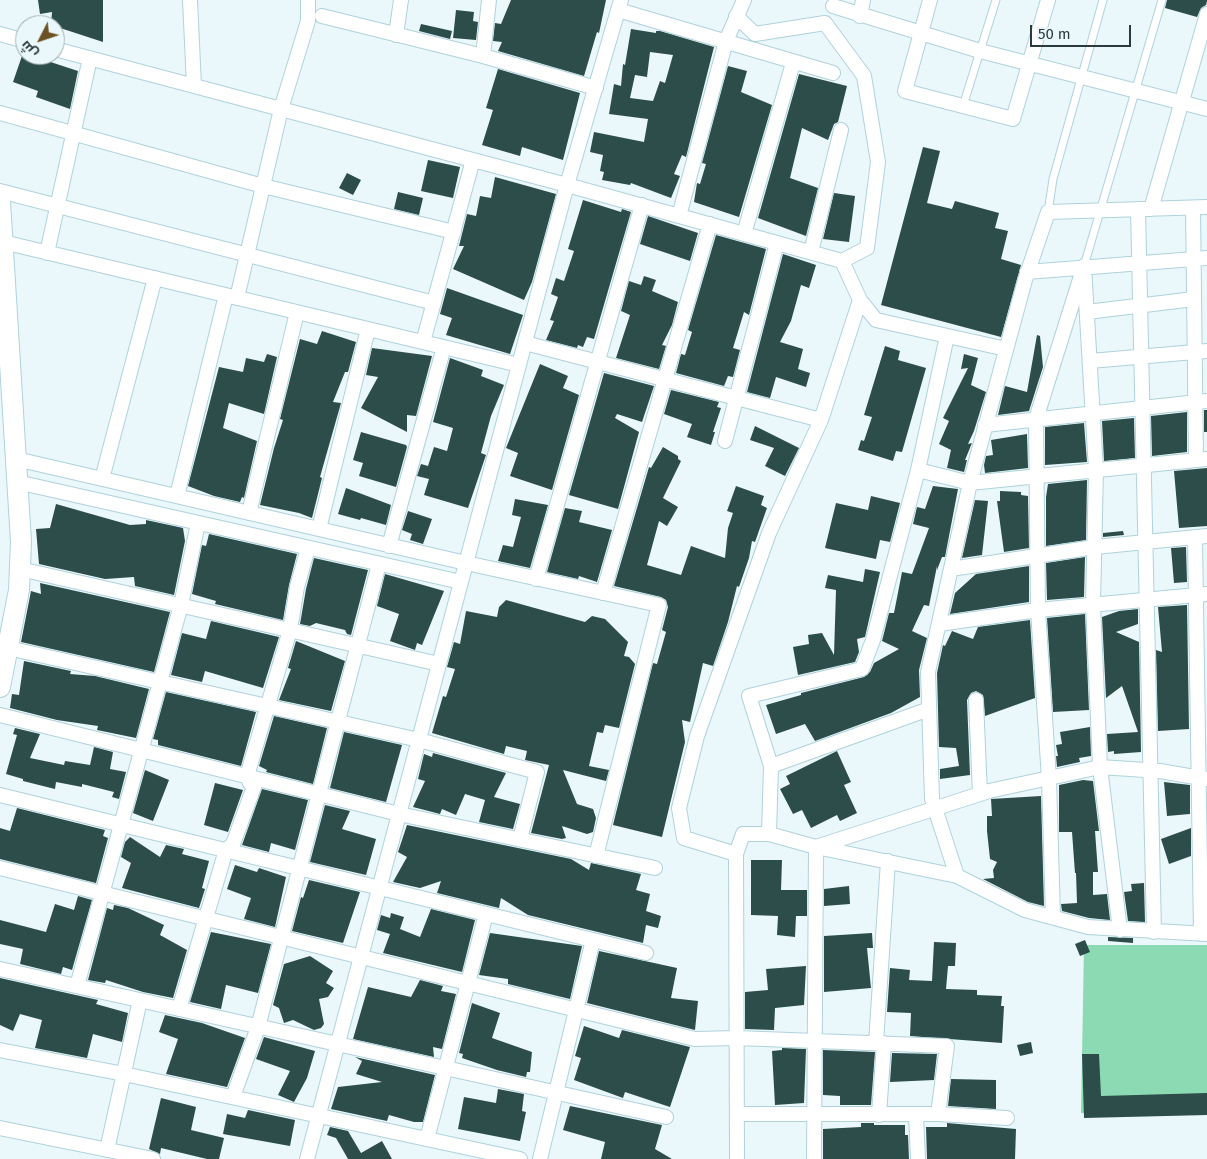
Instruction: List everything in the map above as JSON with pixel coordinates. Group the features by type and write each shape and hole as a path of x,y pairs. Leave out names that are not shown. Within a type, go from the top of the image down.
{"street":[{"path":"190,0 194,86"},
{"path":"177,496 231,297 247,255 281,109 308,21 308,0"},
{"path":"396,35 401,0"},
{"path":"483,56 489,0"},
{"path":"679,216 726,41 744,0"},
{"path":"860,16 863,0"},
{"path":"930,0 906,91 1013,119 1048,0"},
{"path":"825,24 834,3 860,16 980,51 1207,109"},
{"path":"308,1159 567,184 619,5 726,41 833,73"},
{"path":"1154,932 1139,263 1145,209 1182,103 1207,14"},
{"path":"322,16 483,56 596,88"},
{"path":"736,16 755,34 825,24"},
{"path":"65,52 567,184 842,260 867,248 878,162 864,76 825,24"},
{"path":"0,34 15,38"},
{"path":"47,253 90,58"},
{"path":"744,234 793,62"},
{"path":"0,113 263,186 454,232"},
{"path":"811,252 841,130"},
{"path":"423,342 473,160"},
{"path":"0,191 434,303"},
{"path":"0,202 3,242 3,306 21,542 19,590 0,687"},
{"path":"536,578 642,205"},
{"path":"957,876 932,799 928,672 970,482 1027,272 1048,212 1207,207"},
{"path":"918,470 970,482 1201,460 1201,351 1194,299 1200,258 1193,208"},
{"path":"603,593 710,224"},
{"path":"3,242 519,365"},
{"path":"726,441 777,243"},
{"path":"1027,272 1200,258"},
{"path":"842,260 860,300 876,320 1006,349"},
{"path":"1084,266 1096,470 1093,604 1100,767 1120,930"},
{"path":"1053,918 1049,779 1038,610 1036,419 1084,266"},
{"path":"102,478 156,278"},
{"path":"1087,312 1194,299"},
{"path":"736,854 684,838 679,808 697,736 769,533 821,420 860,300"},
{"path":"248,513 297,312"},
{"path":"319,529 368,329"},
{"path":"770,834 771,766 749,696 862,669 873,640 918,470 947,336"},
{"path":"525,343 821,420"},
{"path":"390,546 444,347"},
{"path":"1090,361 1201,351"},
{"path":"985,425 1201,401"},
{"path":"16,458 390,546 659,605 596,856"},
{"path":"17,482 461,582"},
{"path":"77,986 181,605 198,523"},
{"path":"738,1159 736,854 743,834 770,834 816,847 957,876 1025,910 1088,927 1204,934 1201,537 1095,547 951,569"},
{"path":"179,1009 226,850 233,844 255,784 250,783 247,776 290,630 297,588 308,548"},
{"path":"233,1097 258,1027 379,564"},
{"path":"20,568 439,664"},
{"path":"939,624 1038,610 1202,595"},
{"path":"8,648 419,740 537,772 520,839"},
{"path":"976,700 980,794"},
{"path":"771,766 929,709"},
{"path":"0,715 399,814 655,868"},
{"path":"816,847 980,794 1100,767 1204,778"},
{"path":"0,795 646,953"},
{"path":"814,1159 816,847"},
{"path":"879,1115 880,1043 888,861"},
{"path":"0,868 695,1040 737,1038 947,1046 938,1114"},
{"path":"426,1139 486,914"},
{"path":"540,1159 593,940"},
{"path":"0,969 666,1118"},
{"path":"102,1152 124,1074 140,1000"},
{"path":"0,1050 124,1074 520,1159"},
{"path":"737,1114 938,1114 1007,1118"},
{"path":"916,1115 918,1159"},
{"path":"0,1128 102,1152 153,1159"}],"lane":[{"path":"963,106 996,0"},
{"path":"1048,212 1053,179 1103,0"},
{"path":"1084,266 1162,0"}],"green space":[{"path":"1084,945 1207,945 1207,1115 1081,1113"}],"building":[{"path":"38,0 103,0 103,42 65,30 65,15 52,15 52,12 40,14"},
{"path":"511,0 606,0 599,33 597,32 584,76 498,51 502,42 493,41 495,23 501,24"},
{"path":"1167,0 1207,1 1197,17 1165,8"},
{"path":"456,10 474,12 473,21 478,22 476,40 453,38"},
{"path":"421,24 452,31 450,39 419,31"},
{"path":"631,29 656,33 656,31 660,31 714,47 686,157 682,155 674,174 680,176 671,198 631,183 630,185 602,180 604,172 600,171 603,155 590,152 594,132 644,142 648,119 609,114 614,84 621,86 623,64 625,65","holes":["650,52 673,55 665,83 660,81 653,101 630,98 635,75 647,77"]},
{"path":"19,65 60,65 78,71 70,109 36,97 38,91 13,82"},
{"path":"728,66 747,71 741,92 772,105 739,217 694,202 697,183 700,184 706,164 702,163"},
{"path":"498,69 580,93 563,160 522,147 520,156 482,145 493,110 486,108"},
{"path":"799,74 847,86 838,122 834,124 828,140 802,128 790,178 818,188 806,236 758,218"},
{"path":"923,147 940,151 927,203 952,209 955,201 999,213 995,228 1008,231 1001,259 1021,265 1001,337 881,305"},
{"path":"428,160 460,167 453,198 421,191"},
{"path":"347,173 361,180 353,195 339,188"},
{"path":"495,177 556,194 532,282 524,300 453,269 464,246 459,246 467,214 476,216 480,196 491,198"},
{"path":"398,192 423,198 419,215 394,209"},
{"path":"834,193 855,196 849,242 823,239"},
{"path":"583,200 621,212 622,209 631,212 594,339 587,337 583,347 578,345 577,348 546,340 554,321 550,320 558,297 551,294 556,278 564,281 574,251 568,249"},
{"path":"648,216 698,233 690,261 640,244"},
{"path":"716,235 766,249 749,315 744,312 733,348 740,350 733,377 728,376 724,386 676,373 681,354 685,355 692,332 688,330"},
{"path":"783,254 816,265 809,288 801,285 791,321 780,342 803,349 798,369 810,373 806,387 776,377 770,398 747,392"},
{"path":"644,276 656,280 652,291 678,302 672,325 662,345 666,346 659,369 616,358 630,315 621,311 629,281 641,285"},
{"path":"447,288 523,315 510,354 446,335 452,318 440,314"},
{"path":"322,331 356,342 348,372 345,372 333,402 341,403 320,477 322,478 312,518 299,513 260,505 283,420 280,419 300,339 317,344"},
{"path":"1037,335 1040,336 1043,367 1029,411 998,415 1005,386 1027,392"},
{"path":"885,346 900,351 898,360 926,368 902,452 896,451 893,461 858,450 861,440 864,441 872,417 864,415"},
{"path":"372,348 432,356 416,416 407,415 407,432 361,408 378,377 366,375"},
{"path":"267,354 277,357 264,414 229,403 223,428 257,441 244,498 242,497 240,502 214,496 188,486 219,367 243,372 246,358 264,362"},
{"path":"964,354 978,358 971,385 986,392 968,444 972,443 965,460 967,460 964,472 947,468 951,450 939,444 949,421 943,418 968,368 961,369"},
{"path":"450,358 483,370 481,376 504,385 491,416 481,453 486,455 468,508 424,495 429,479 417,476 421,464 428,466 434,447 447,451 453,428 433,422"},
{"path":"540,364 568,376 563,388 579,395 552,490 510,476 518,453 506,448"},
{"path":"604,373 654,386 642,422 617,414 615,418 639,432 618,509 569,495"},
{"path":"671,390 719,402 717,407 721,408 711,445 687,437 692,424 664,414"},
{"path":"1204,410 1207,410 1207,432 1204,432"},
{"path":"1187,412 1187,452 1152,456 1151,416"},
{"path":"1134,418 1135,458 1104,461 1102,421"},
{"path":"1084,423 1087,462 1045,465 1045,427"},
{"path":"755,426 799,448 785,476 765,466 774,448 750,440"},
{"path":"361,432 406,445 396,487 359,476 363,463 353,460"},
{"path":"1027,434 1028,468 985,473 986,456 993,455 991,440"},
{"path":"663,447 678,456 678,459 681,461 663,498 678,507 667,526 659,521 647,565 681,575 691,546 725,558 728,528 733,513 727,511 736,486 764,496 761,505 767,508 755,542 752,541 749,558 739,587 737,586 728,622 713,666 703,663 690,722 682,720 685,742 662,837 613,825 653,663 657,664 666,632 662,630 668,607 666,600 661,597 614,586 649,467 651,468"},
{"path":"1207,468 1207,526 1179,528 1174,471"},
{"path":"1087,480 1086,540 1046,546 1046,497 1048,484"},
{"path":"933,486 958,489 945,557 942,557 937,570 937,566 929,606 924,605 912,631 927,638 919,670 920,697 891,713 815,741 805,724 776,734 766,705 801,695 801,693 864,677 870,672 874,663 899,649 882,641 889,613 894,613 902,572 912,574 929,528 913,524 917,507 925,509"},
{"path":"346,488 391,505 386,525 338,514"},
{"path":"1000,491 1021,492 1021,495 1028,496 1029,548 1004,552 997,501 1000,501"},
{"path":"871,496 900,503 890,542 880,540 876,559 825,548 836,503 868,510"},
{"path":"515,499 548,505 530,568 498,561 503,545 513,547 521,517 512,515"},
{"path":"975,500 988,501 982,555 962,558"},
{"path":"56,504 130,525 146,524 146,520 183,528 185,541 174,595 135,586 134,577 105,579 39,564 36,529 50,528"},
{"path":"565,508 582,511 579,522 612,530 597,582 579,576 578,579 547,572"},
{"path":"408,511 432,519 423,544 410,540 412,534 402,530"},
{"path":"1123,531 1124,535 1103,537 1103,533"},
{"path":"209,534 297,554 283,620 215,604 216,601 192,594 202,545 206,546"},
{"path":"1186,547 1187,582 1174,583 1171,548"},
{"path":"1085,557 1084,597 1047,600 1046,563"},
{"path":"314,558 368,570 351,635 347,634 345,630 316,623 310,626 300,624"},
{"path":"1029,566 1029,602 950,614 955,593 976,574"},
{"path":"865,569 880,572 865,637 857,639 859,652 855,662 798,675 793,647 809,644 808,635 822,633 834,655 836,590 825,588 828,575 863,582"},
{"path":"385,574 444,591 422,645 417,643 415,650 390,641 399,614 377,606"},
{"path":"40,583 170,612 154,672 21,642 31,591 41,594"},
{"path":"506,600 585,622 592,616 605,619 628,642 624,656 629,657 635,664 619,728 605,725 603,733 597,732 589,766 609,770 606,781 563,770 577,804 593,809 596,818 593,832 587,834 562,826 566,838 562,839 531,833 549,765 525,760 527,751 506,746 504,754 432,733 443,696 446,697 455,669 447,667 454,642 460,644 466,611 497,617 499,607"},
{"path":"1187,605 1189,729 1158,731 1156,650 1162,652 1158,607"},
{"path":"1138,609 1138,624 1116,632 1139,642 1141,752 1114,754 1114,751 1108,752 1107,734 1138,732 1122,686 1106,698 1102,617 1119,611"},
{"path":"1085,614 1089,710 1053,712 1047,618"},
{"path":"1030,620 1035,698 985,716 983,695 976,691 971,693 967,700 970,775 940,779 940,769 959,766 956,748 939,747 937,673 943,645 945,646 952,631 973,639 978,627"},
{"path":"211,621 279,637 263,688 205,671 202,682 171,675 182,633 206,639"},
{"path":"296,641 345,661 331,711 279,700 291,669 288,668"},
{"path":"24,661 71,671 70,674 95,676 149,689 136,738 97,730 98,726 57,720 10,708 12,694 19,695"},
{"path":"166,692 256,712 241,766 158,745 158,740 153,739"},
{"path":"274,716 327,728 313,784 266,772 267,770 259,766"},
{"path":"1090,727 1091,756 1079,758 1080,762 1057,767 1056,745 1062,744 1060,732"},
{"path":"15,728 40,734 30,758 64,765 65,761 90,765 94,747 113,752 110,769 126,772 119,799 112,797 114,792 82,784 82,787 56,782 55,789 23,781 23,779 6,774 17,735 13,734"},
{"path":"344,732 402,745 386,802 330,788"},
{"path":"837,751 851,782 844,785 857,813 840,821 837,815 811,828 802,810 793,814 780,789 790,784 786,776"},
{"path":"433,753 506,773 494,797 520,804 513,829 479,822 485,800 465,794 456,815 442,809 440,814 413,807 425,781 418,779 424,754 432,757"},
{"path":"145,770 169,780 153,821 133,813"},
{"path":"1083,780 1093,781 1099,831 1095,831 1098,872 1093,872 1093,895 1107,894 1110,920 1089,918 1062,911 1061,904 1077,903 1072,832 1059,832 1059,785"},
{"path":"1164,782 1190,785 1190,814 1167,816"},
{"path":"215,783 243,790 228,832 204,825"},
{"path":"262,789 308,800 295,850 271,843 269,852 242,845"},
{"path":"1041,796 1044,906 1028,902 983,879 994,878 993,870 997,862 990,859 987,831 987,816 992,816 991,799"},
{"path":"325,805 350,811 342,829 376,839 366,875 310,862"},
{"path":"17,808 105,830 103,836 108,838 96,883 0,859 0,828 10,831"},
{"path":"407,825 571,859 589,870 591,863 641,874 636,890 650,894 646,911 661,916 658,928 646,925 643,943 528,915 501,898 499,908 437,893 441,881 420,888 393,882 407,857 398,852"},
{"path":"1191,828 1191,856 1169,864 1161,839"},
{"path":"130,837 160,857 166,845 184,849 182,854 209,861 202,888 205,889 199,908 122,888 131,863 121,857 125,842"},
{"path":"751,860 782,860 781,890 807,890 807,916 796,916 795,937 777,935 778,916 751,915"},
{"path":"235,865 257,872 259,868 286,877 275,927 244,919 251,898 227,889"},
{"path":"309,880 360,892 343,943 292,931 301,897 303,898"},
{"path":"1144,883 1145,922 1128,921 1124,892 1132,891 1131,884"},
{"path":"849,886 850,904 824,906 824,889"},
{"path":"78,896 92,900 72,970 63,967 61,974 20,964 23,949 0,944 0,920 46,932 55,904 74,910"},
{"path":"114,905 128,908 164,925 160,935 187,950 173,998 143,992 106,980 105,983 88,980 107,908 113,910"},
{"path":"431,909 475,920 462,972 383,953 390,934 377,930 381,915 390,918 391,913 404,917 400,929 420,937"},
{"path":"211,932 271,944 258,993 226,985 221,1009 190,1002"},
{"path":"490,933 582,946 570,999 508,984 508,979 479,975"},
{"path":"872,933 873,948 867,948 871,988 824,992 824,936"},
{"path":"1108,937 1133,938 1133,943 1108,941"},
{"path":"1085,940 1090,952 1080,956 1075,944"},
{"path":"934,942 956,943 955,966 948,966 946,989 977,990 977,995 1002,996 1001,1006 1004,1006 1002,1043 910,1036 911,1013 887,1012 890,968 910,970 909,980 932,981"},
{"path":"599,951 677,968 671,998 698,1001 695,1030 587,1003"},
{"path":"310,956 333,971 326,983 334,988 328,997 319,999 324,1024 321,1028 314,1030 293,1020 284,1023 279,1008 273,1005 284,964"},
{"path":"806,966 804,1005 775,1008 774,1030 745,1029 745,992 768,990 766,969"},
{"path":"0,978 98,1000 96,1004 128,1013 122,1042 93,1034 87,1058 35,1048 42,1020 20,1014 13,1031 0,1025"},
{"path":"420,980 443,986 441,991 456,994 442,1049 433,1047 434,1057 353,1039 368,987 411,997"},
{"path":"472,1003 500,1013 492,1038 532,1052 530,1072 527,1072 526,1077 497,1070 462,1058 463,1054 459,1053"},
{"path":"165,1015 202,1023 245,1038 227,1087 166,1074 178,1039 159,1032"},
{"path":"584,1026 619,1038 622,1030 690,1047 670,1107 625,1092 623,1098 574,1080 581,1058 575,1056"},
{"path":"264,1037 315,1051 307,1078 294,1102 278,1095 290,1071 256,1059"},
{"path":"1031,1042 1033,1053 1020,1056 1017,1045"},
{"path":"782,1048 806,1049 804,1103 775,1105 772,1051 782,1050"},
{"path":"823,1050 875,1052 871,1105 840,1105 840,1096 823,1095"},
{"path":"892,1053 937,1054 934,1080 890,1082"},
{"path":"1082,1054 1099,1054 1101,1096 1207,1093 1207,1115 1084,1118"},
{"path":"355,1057 435,1075 423,1122 414,1122 389,1115 387,1121 331,1109 338,1087 382,1082 356,1074 362,1061"},
{"path":"951,1079 996,1080 996,1109 948,1106"},
{"path":"498,1089 524,1094 522,1111 526,1112 520,1141 458,1129 464,1097 496,1103"},
{"path":"161,1098 196,1107 191,1130 224,1138 219,1159 207,1159 161,1148 160,1154 149,1149"},
{"path":"570,1106 662,1125 655,1149 672,1159 601,1159 605,1142 563,1130"},
{"path":"248,1110 295,1120 290,1146 223,1134 227,1114 245,1118"},
{"path":"861,1123 905,1125 905,1135 908,1135 909,1159 823,1159 823,1129 861,1127"},
{"path":"947,1123 1016,1129 1015,1159 927,1159 926,1127 947,1127"},
{"path":"330,1127 348,1131 361,1153 382,1141 392,1159 348,1159 336,1138 327,1135"}]}
